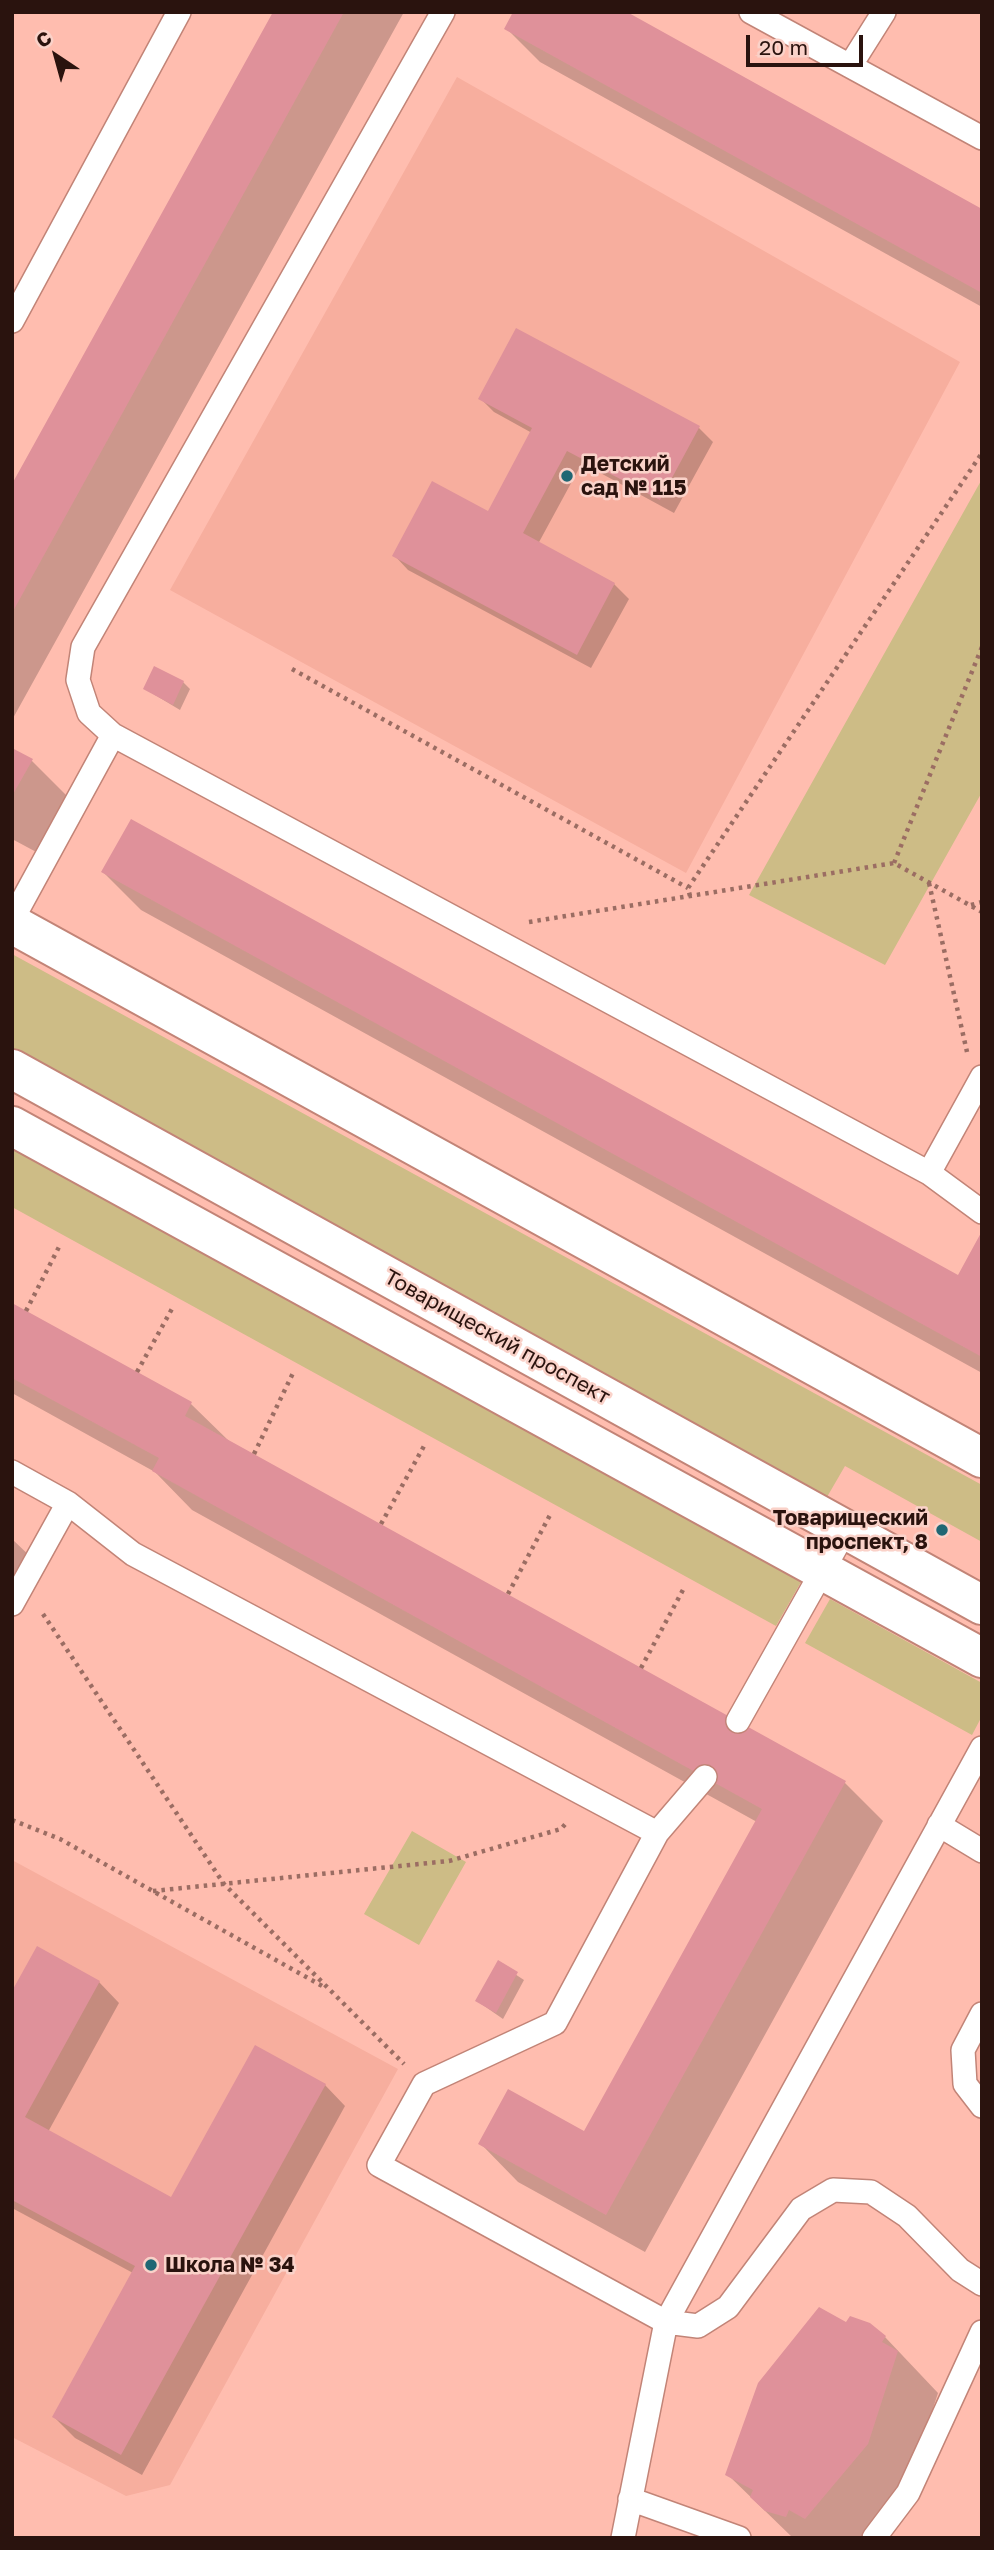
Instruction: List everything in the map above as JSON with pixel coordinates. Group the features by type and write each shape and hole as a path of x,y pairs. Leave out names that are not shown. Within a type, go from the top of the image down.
{"street":[{"path":"12,922 982,1458"},
{"name":"Товарищеский проспект","path":"12,1069 982,1605"},
{"path":"12,1126 982,1658"}],"lane":[{"path":"12,321 178,12"},
{"path":"443,12 83,647 78,680 89,713 113,735 929,1173 982,1212"},
{"path":"751,12 982,138"},
{"path":"850,66 884,12"},
{"path":"12,922 113,735"},
{"path":"929,1173 978,1083"},
{"path":"12,1472 68,1503 134,1554 657,1833"},
{"path":"18,1594 68,1503"},
{"path":"738,1721 846,1529"},
{"path":"623,2538 666,2322 982,1748"},
{"path":"705,1777 657,1833 555,2023 424,2084 379,2165 666,2322 698,2326 728,2307 801,2209 833,2190 871,2192 906,2216 960,2270 982,2284"},
{"path":"939,1825 982,1851"},
{"path":"982,2014 963,2050 965,2084 982,2106"},
{"path":"873,2538 908,2493 982,2332"},
{"path":"630,2500 739,2538"}],"path":[{"path":"688,888 982,453"},
{"path":"894,863 982,648"},
{"path":"292,669 688,888 690,896"},
{"path":"476,930 894,863 982,912"},
{"path":"929,882 978,1083"},
{"path":"970,905 982,902"},
{"path":"26,1311 60,1245"},
{"path":"137,1371 173,1307"},
{"path":"254,1454 293,1374"},
{"path":"381,1524 424,1446"},
{"path":"508,1594 550,1515"},
{"path":"641,1668 684,1588"},
{"path":"18,1594 224,1884 424,2084"},
{"path":"153,1891 449,1861 561,1829 591,1797"},
{"path":"12,1820 60,1839 330,1990"}],"shaded area":[{"name":"Детский сад № 115","path":"457,77 960,362 686,873 170,590"},
{"path":"982,479 982,792 885,965 749,895"},
{"path":"12,954 982,1485 982,1542 845,1466 827,1497 12,1050"},
{"path":"12,1148 801,1582 776,1626 12,1207"},
{"path":"830,1599 982,1683 982,1716 972,1735 805,1643"},
{"path":"412,1831 466,1862 419,1945 364,1914"},
{"name":"Школа № 34","path":"12,1860 398,2069 170,2485 126,2496 12,2437"}],"building":[{"path":"273,12 344,12 12,613 12,484"},
{"path":"513,12 627,12 982,209 982,293 504,29"},
{"path":"516,328 700,426 660,500 567,451 523,533 615,583 577,655 392,556 432,481 488,511 532,428 478,399"},
{"path":"154,666 184,681 173,705 143,689"},
{"path":"12,748 33,759 12,796"},
{"path":"131,819 958,1275 982,1231 982,1357 101,872"},
{"path":"12,1303 192,1402 185,1416 846,1781 606,2215 478,2144 508,2089 584,2131 762,1809 152,1471 159,1458 12,1378"},
{"path":"37,1946 100,1981 25,2117 171,2197 255,2045 326,2084 121,2455 52,2417 135,2266 12,2200 12,1991"},
{"path":"498,1960 518,1972 496,2013 475,2001"},
{"path":"819,2307 846,2322 850,2316 870,2323 886,2336 882,2342 898,2351 868,2444 805,2519 789,2510 786,2517 765,2511 750,2497 753,2490 725,2475 758,2383"}],"place":[{"name":"Детский сад № 115","path":"567,476"},
{"name":"Товарищеский проспект, 8","path":"942,1530"},
{"name":"Школа № 34","path":"151,2265"}]}
